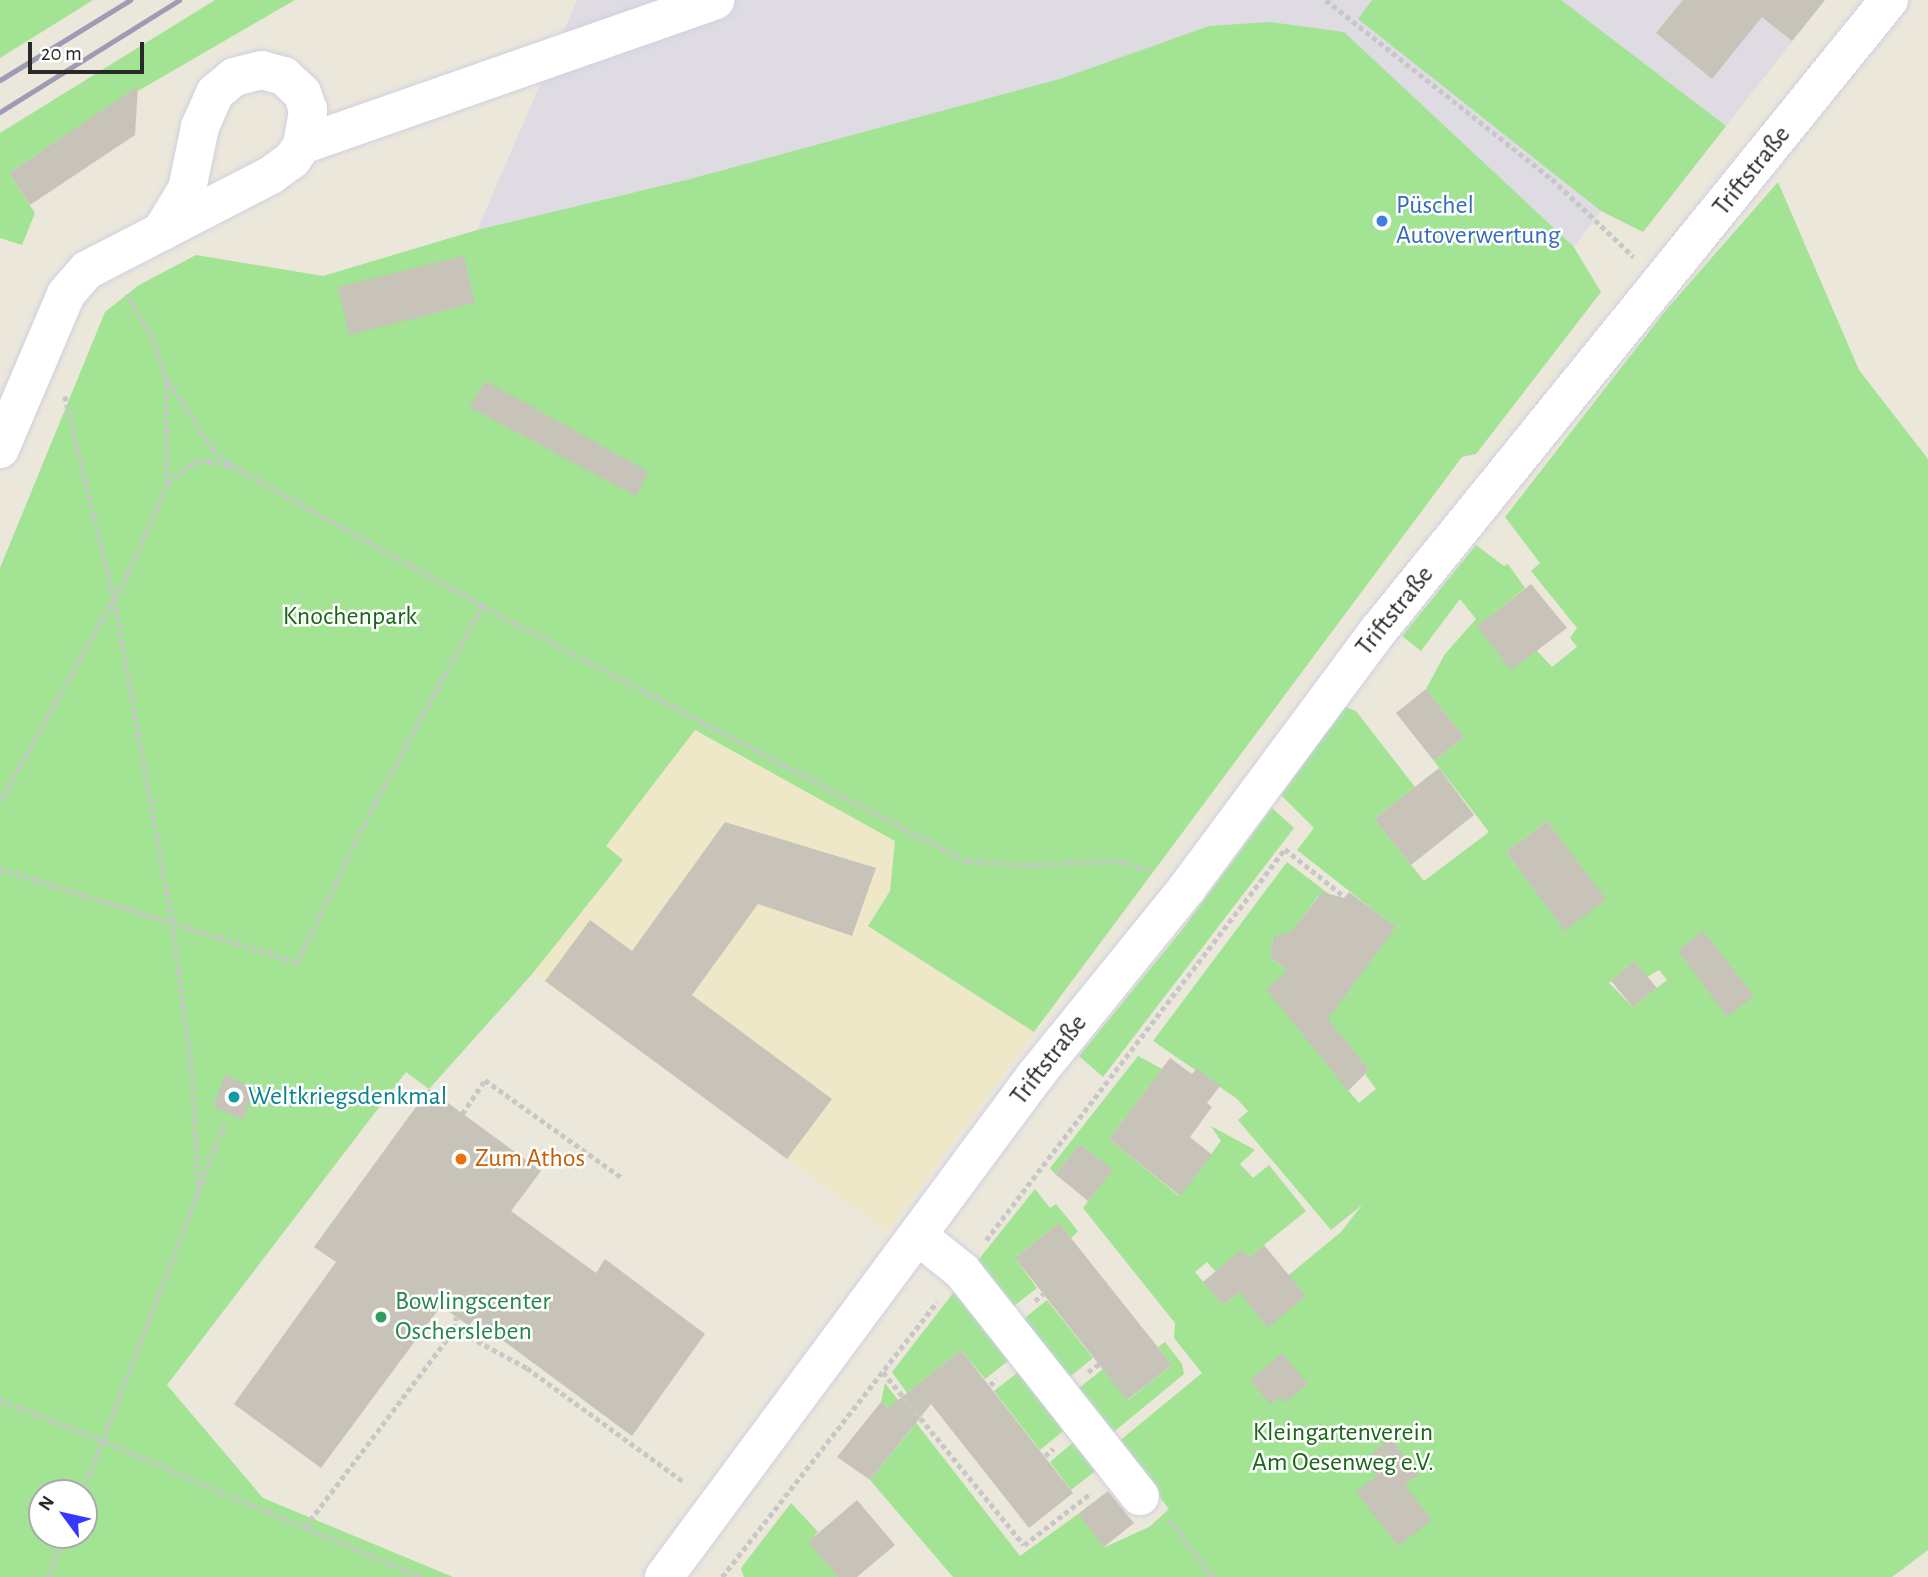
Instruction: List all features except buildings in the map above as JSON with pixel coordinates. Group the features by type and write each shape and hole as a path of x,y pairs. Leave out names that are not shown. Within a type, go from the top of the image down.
{"street":[{"path":"302,145 715,0"},
{"name":"Triftstraße","path":"664,1577 1035,1076 1187,888 1378,631 1662,284 1889,0"},
{"path":"0,449 66,294 87,270 161,232 271,175 292,160 302,145 308,110 293,85 284,76 262,69 234,77 215,93 200,127 187,189 161,232"},
{"path":"918,1236 962,1271 1130,1483"}],"path":[{"path":"1326,0 1552,179 1662,284"},
{"path":"122,288 153,339 166,379 213,450 235,468 482,606 966,861 1026,865 1120,861 1187,888"},
{"path":"36,367 64,394 114,598 172,919 192,1070 199,1191"},
{"path":"166,379 167,484"},
{"path":"0,801 114,598 167,484 192,463 208,460 235,468"},
{"path":"0,869 172,919 297,962 375,803 482,606"},
{"path":"722,1577 962,1271 1285,849 1345,897"},
{"path":"462,1114 485,1080 621,1177"},
{"path":"88,1479 225,1123"},
{"path":"305,1527 455,1329 456,1317"},
{"path":"455,1329 527,1367 689,1486"},
{"path":"883,1372 1024,1545 1130,1483 1158,1506 1213,1577"},
{"path":"0,1400 103,1441 421,1577"},
{"path":"48,1577 59,1549"}],"shaded area":[{"name":"Püschel Autoverwertung","path":"577,0 1825,0 1643,232 1601,211 1574,247 1601,292 1476,454 690,179 477,230"},
{"path":"694,729 896,841 890,891 868,926 1034,1032 887,1232 533,973 623,860 606,846"}],"green space":[{"path":"0,0 93,0 0,58"},
{"path":"215,0 295,0 138,91 136,88 9,173 35,213 22,245 0,238 0,133"},
{"path":"1372,0 1561,0 1726,126 1643,232 1601,211 1358,19"},
{"name":"Knochenpark","path":"1270,22 1344,32 1573,246 1601,292 1476,454 1462,457 1034,1032 868,926 890,891 895,841 695,730 606,846 623,860 533,973 429,1089 406,1072 167,1385 263,1498 453,1577 0,1577 0,568 105,312 139,285 196,255 323,276 477,230 690,179 1063,78 1209,26"},
{"name":"Kleingartenverein Am Oesenweg e.V.","path":"1778,182 1859,370 1928,459 1928,1550 1892,1577 953,1577 870,1480 913,1427 881,1402 885,1383 1020,1556 1078,1514 1105,1547 1149,1527 1169,1509 1117,1443 1202,1373 1174,1338 1175,1323 1083,1208 1112,1170 1080,1144 1055,1174 1050,1168 1138,1056 1162,1069 1109,1139 1179,1196 1221,1141 1211,1126 1255,1150 1240,1164 1253,1178 1269,1165 1306,1211 1249,1257 1216,1272 1207,1262 1195,1272 1223,1305 1241,1290 1256,1302 1341,1232 1362,1205 1331,1230 1238,1120 1248,1111 1236,1098 1153,1041 1287,862 1329,894 1319,895 1290,934 1273,939 1271,958 1333,1006 1395,927 1297,850 1314,828 1281,795 1345,707 1356,711 1415,787 1374,819 1424,881 1489,832 1434,761 1464,737 1426,689 1445,654 1476,619 1460,599 1421,651 1402,636 1476,545 1504,566 1508,564 1525,588 1478,626 1537,651 1552,667 1577,647 1570,638 1577,628 1531,571 1540,563 1505,517 1666,310","holes":["1547,821 1605,899 1565,930 1506,852","1634,961 1647,977 1659,970 1667,980 1633,1007 1609,983","1324,1015 1369,1070 1365,1074 1376,1089 1359,1103 1347,1089"]},
{"path":"1272,808 1294,828 1103,1077 1079,1056 1181,931"},
{"path":"1035,1189 1050,1208 1056,1204 1078,1231 1071,1238 1059,1223 1015,1258 1037,1288 1010,1309 975,1264"},
{"path":"957,1288 1012,1358 985,1379 961,1350 907,1393 892,1372"},
{"path":"1047,1300 1093,1358 1066,1380 1020,1322"},
{"path":"1165,1342 1182,1364 1184,1374 1110,1435 1075,1391 1103,1369 1128,1400 1172,1365 1158,1347"},
{"path":"1021,1370 1068,1427 1040,1450 994,1391"},
{"path":"1076,1440 1099,1468 1071,1490 1050,1462"},
{"path":"791,1503 818,1532 809,1542 838,1577 744,1577 741,1568"}],"railway":[{"path":"0,80 130,0"},
{"path":"0,112 179,0"}],"place":[{"name":"Püschel Autoverwertung","path":"1382,221"},
{"name":"Weltkriegsdenkmal","path":"234,1097"},
{"name":"Zum Athos","path":"461,1159"},
{"name":"Bowlingscenter Oschersleben","path":"381,1317"}]}
